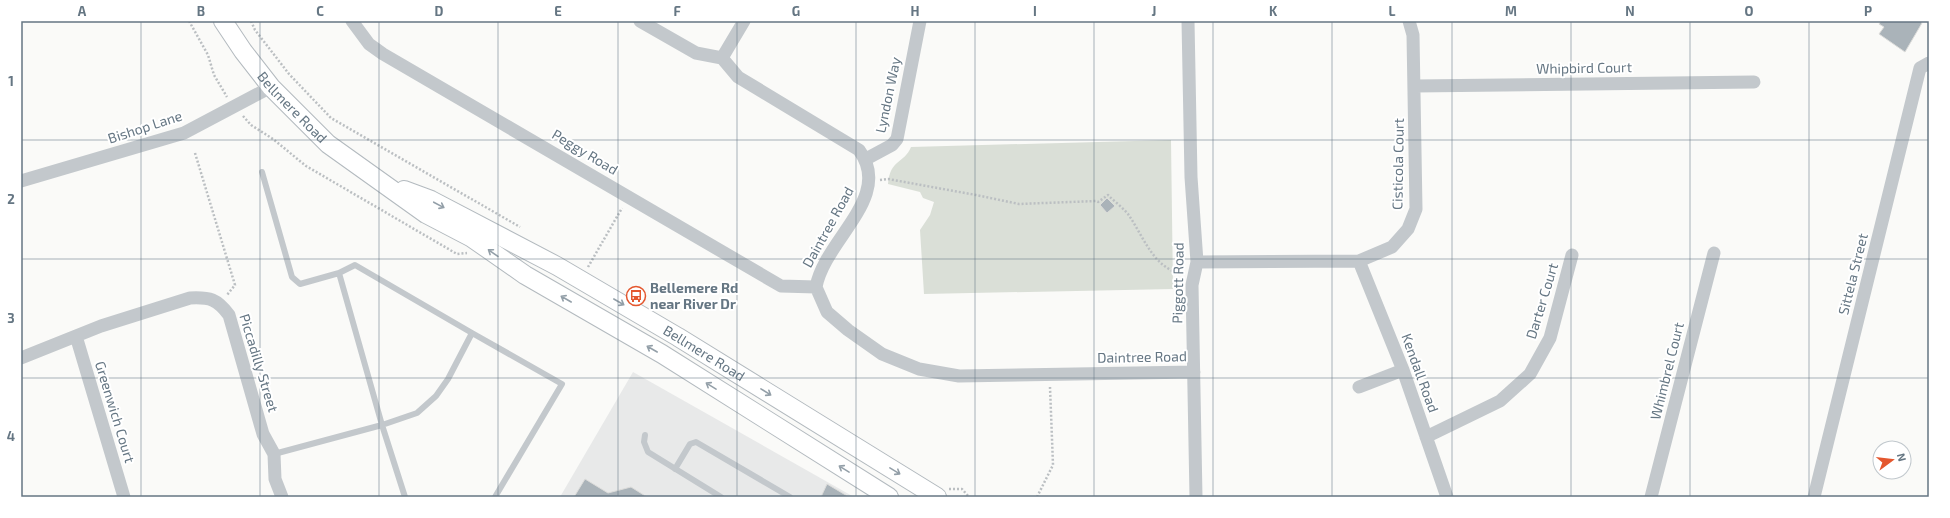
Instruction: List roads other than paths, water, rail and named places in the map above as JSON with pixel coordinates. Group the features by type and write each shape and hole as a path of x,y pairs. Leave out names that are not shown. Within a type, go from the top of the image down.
{"street":[{"name":"Bellmere Road","path":"223,21 243,51 271,87 328,144 426,214 472,238 525,276 662,354 889,497"},
{"name":"Peggy Road","path":"352,21 368,44 383,54 551,150 633,200 781,286 816,286"},
{"path":"640,21 696,54 722,58 738,77 859,150 866,159"},
{"path":"722,58 744,21"},
{"name":"Lyndon Way","path":"866,159 892,145 897,139 920,21"},
{"name":"Piggott Road","path":"1188,21 1191,177 1196,268 1192,285 1196,497"},
{"name":"Cisticola Court","path":"1196,268 1359,261 1392,246 1408,229 1416,210 1415,86 1413,36 1409,21"},
{"name":"Sittela Street","path":"1814,497 1920,68 1929,63"},
{"name":"Whipbird Court","path":"1415,86 1754,82"},
{"name":"Bishop Lane","path":"21,181 184,133 271,87"},
{"name":"Daintree Road","path":"866,159 870,180 864,201 822,265 816,286 827,312 848,330 882,354 920,370 959,376 1194,372"},
{"name":"Bellmere Road","path":"377,179 431,200 557,266 678,337 937,497"},
{"name":"Whimbrel Court","path":"1651,497 1714,253"},
{"name":"Darter Court","path":"1426,437 1500,401 1530,374 1550,338 1572,255"},
{"name":"Kendall Road","path":"1359,261 1403,370 1447,497"},
{"name":"Piccadilly Street","path":"21,358 43,351 76,336 190,298 205,298 220,303 229,315 263,434 274,454 275,479 282,497"},
{"name":"Greenwich Court","path":"76,336 124,497"},
{"path":"1359,387 1403,370"}],"lane":[{"path":"262,172 292,277 300,284 339,273 355,265 562,384 495,497"},
{"path":"339,273 382,425 405,497"},
{"path":"274,454 382,425 417,413 436,396 472,333"},
{"path":"645,435 644,442 648,452 721,497"},
{"path":"675,468 690,444 696,442 790,497"}],"place":[{"name":"Bellemere Rd near River Dr","path":"636,296"}]}
